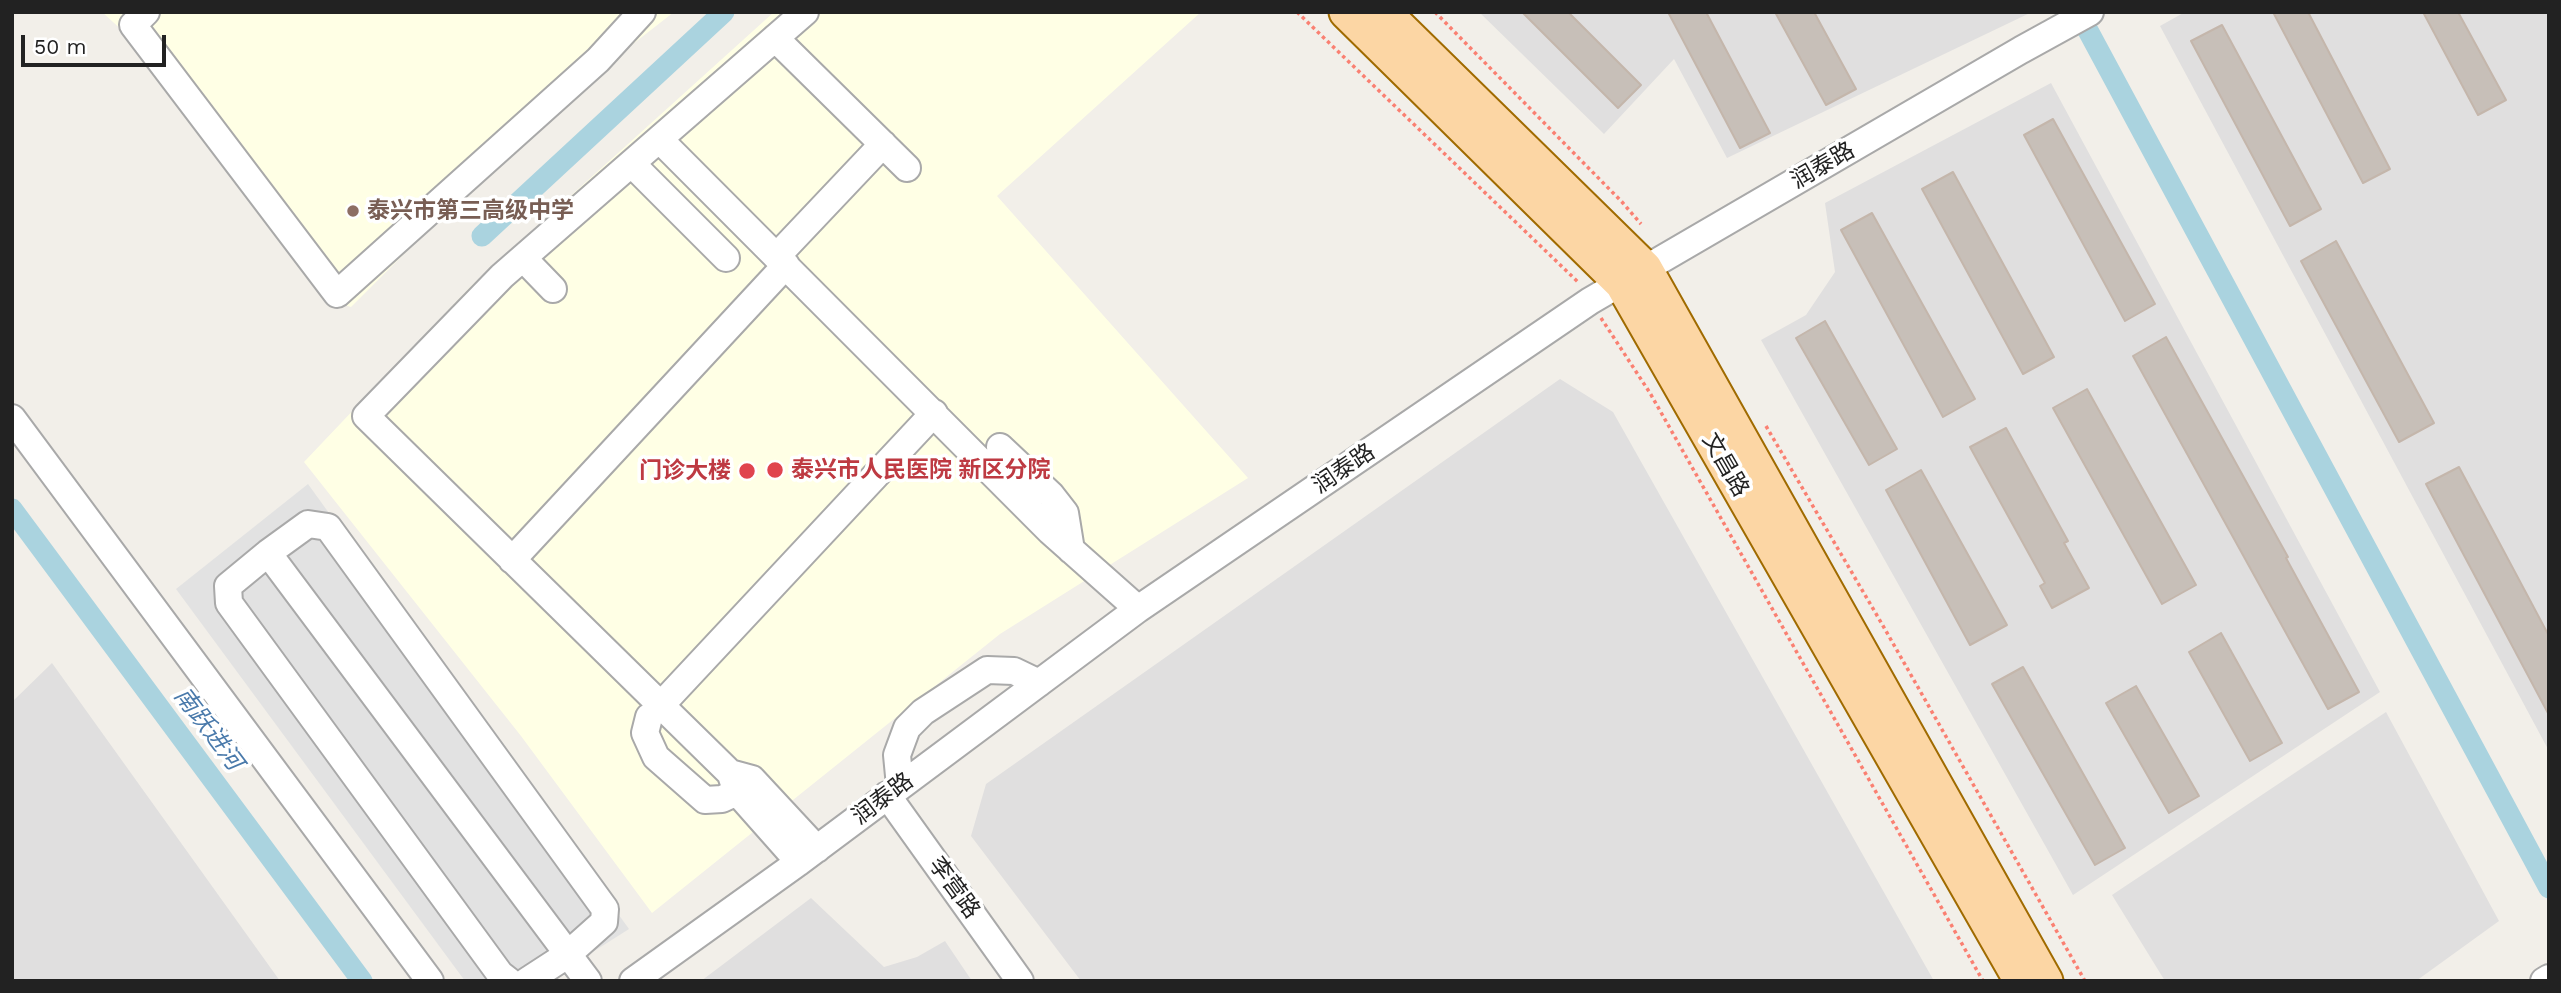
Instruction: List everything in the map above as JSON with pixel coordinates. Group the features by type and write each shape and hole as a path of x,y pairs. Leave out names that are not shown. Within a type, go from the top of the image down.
{"main road":[{"name":"文昌路","path":"1346,12 1634,276 2021,981"},
{"name":"文昌路","path":"1384,12 1634,276 2046,981"}],"street":[{"path":"146,12 133,25 337,294 598,60 642,12"},
{"path":"804,12 502,276 366,416 512,560 655,711 740,781 808,855"},
{"name":"润泰路","path":"634,981 1138,609 1590,301 2090,12"},
{"path":"775,38 907,168"},
{"path":"660,140 1050,531 1138,609"},
{"path":"512,560 883,145"},
{"path":"632,164 726,258"},
{"path":"523,258 553,289"},
{"path":"740,781 722,799 705,800 692,790 656,757 645,733 655,711 934,413"},
{"path":"12,418 430,981"},
{"path":"1000,447 1051,495 1065,513 1071,550"},
{"path":"509,981 500,974 229,603 228,586 268,552 308,524 328,527 605,909 604,922 567,956 527,981"},
{"path":"268,552 588,981"},
{"path":"893,791 897,755 907,728 923,712 987,670 1014,671 1039,682"},
{"name":"李营路","path":"893,791 1020,981"},
{"path":"2544,981 2549,978"}],"path":[{"path":"1297,12 1577,281 1650,394 1983,981"}],"shaded area":[{"name":"泰兴市第三高级中学","path":"102,12 674,12 547,111 351,307 322,298 136,43"},
{"name":"泰兴市人民医院 新区分院","path":"774,12 1201,12 997,196 1248,478 1000,634 652,913 521,736 304,462 472,285"},
{"path":"1479,12 2032,12 1727,158 1674,59 1604,134"},
{"path":"2185,12 2549,12 2549,751 2160,26"},
{"path":"2051,83 2380,692 2073,895 1761,340 1806,315 1835,272 1825,203"},
{"path":"1560,379 1613,412 1934,981 1081,981 971,836 986,784"},
{"path":"308,484 629,929 547,981 465,981 176,589"},
{"path":"52,663 280,981 12,981 12,702"},
{"path":"2386,712 2499,921 2416,981 2165,981 2112,895"},
{"path":"811,898 884,967 917,957 945,941 972,981 701,981"}],"building":[{"path":"1522,12 1568,12 1641,85 1618,108"},
{"path":"1668,12 1706,12 1770,133 1740,148"},
{"path":"1775,12 1814,12 1856,89 1826,105"},
{"path":"2273,12 2308,12 2390,169 2363,183"},
{"path":"2423,12 2458,12 2506,100 2478,115"},
{"path":"2222,25 2321,209 2290,226 2191,41"},
{"path":"2053,119 2155,304 2125,321 2024,135"},
{"path":"1953,172 2054,357 2023,374 1922,189"},
{"path":"1872,213 1975,399 1943,417 1841,230"},
{"path":"2336,241 2434,423 2399,442 2301,261"},
{"path":"1825,321 1897,449 1869,465 1796,338"},
{"path":"2166,337 2288,557 2286,558 2359,692 2328,709 2133,356"},
{"path":"2087,389 2196,585 2162,604 2053,408"},
{"path":"2006,428 2068,541 2064,543 2089,588 2052,608 2040,586 2045,583 1970,447"},
{"path":"2459,467 2549,636 2549,715 2426,484"},
{"path":"1921,470 2007,625 1970,645 1886,490"},
{"path":"2221,633 2282,743 2250,761 2189,652"},
{"path":"2023,667 2125,848 2095,865 1992,684"},
{"path":"2136,686 2199,796 2169,813 2106,703"}],"waterway":[{"path":"482,236 724,12"},
{"path":"2078,12 2549,888"},
{"name":"南跃进河","path":"12,509 362,981"}],"place":[{"name":"泰兴市第三高级中学","path":"353,211"},
{"name":"泰兴市人民医院 新区分院","path":"775,470"},
{"name":"门诊大楼","path":"747,471"}]}
